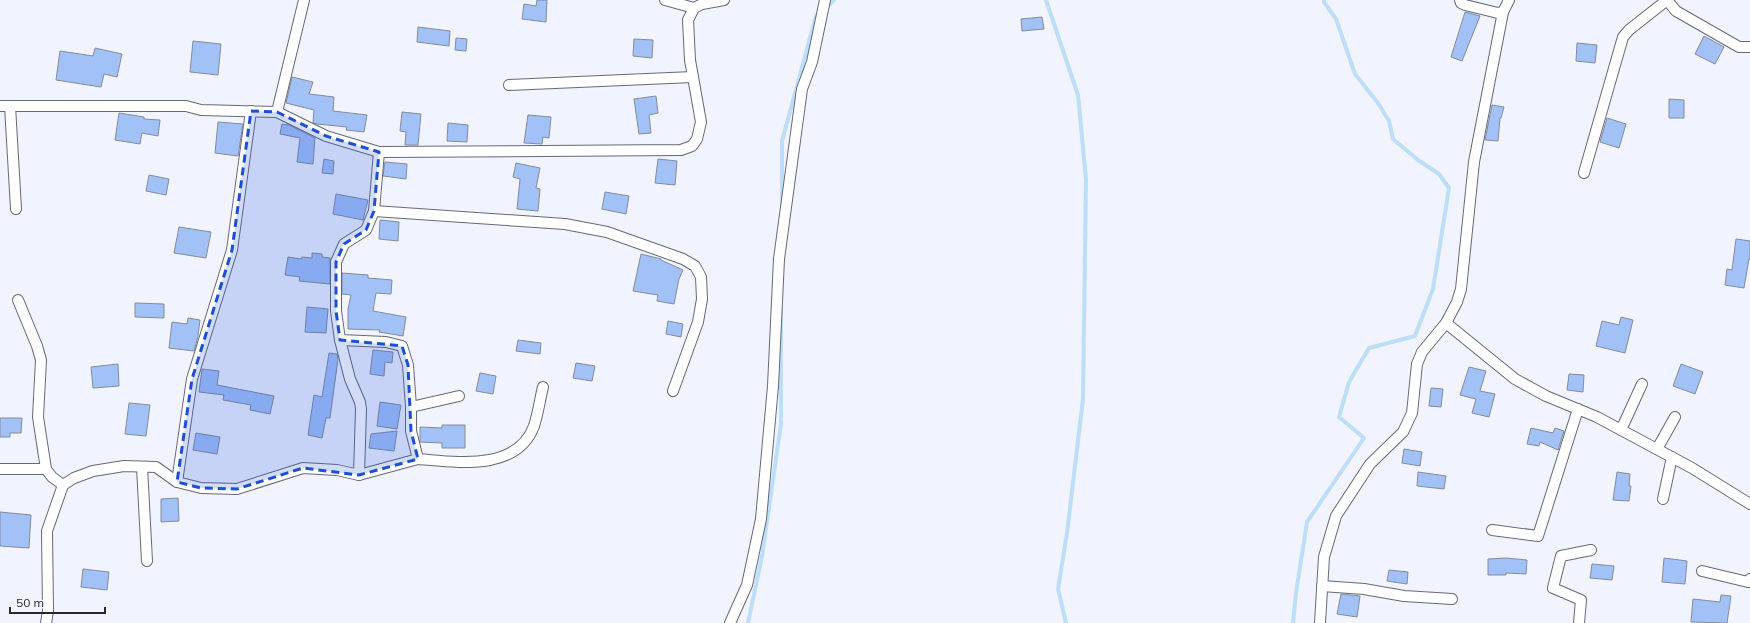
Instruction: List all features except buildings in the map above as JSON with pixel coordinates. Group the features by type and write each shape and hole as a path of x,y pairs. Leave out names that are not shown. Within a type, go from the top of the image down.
{"street":[{"path":"277,112 304,0"},
{"path":"665,0 694,8"},
{"path":"0,106 186,106 201,110 277,112 326,136 379,152 681,150 692,146 697,138 701,122 690,60 688,20 694,8 702,4 724,0"},
{"path":"730,623 747,585 761,519 772,386 778,259 802,89 812,62 825,0"},
{"path":"1460,0 1465,5 1498,13 1503,12"},
{"path":"1320,623 1324,557 1336,516 1370,464 1403,432 1412,413 1417,364 1422,352 1446,323 1457,302 1461,290 1474,162 1503,12 1509,0"},
{"path":"1584,173 1623,37 1629,30 1667,0 1676,11 1739,47 1750,47"},
{"path":"509,85 693,76"},
{"path":"10,106 16,209"},
{"path":"177,482 192,379 232,250 251,111"},
{"path":"359,475 360,402 350,379 340,340 336,311 336,262 344,244 366,230 374,211 379,152"},
{"path":"374,211 565,224 607,232 683,259 695,266 701,277 702,299 698,322 673,391"},
{"path":"18,300 37,346 41,360 38,417 46,469 52,477 63,485"},
{"path":"1446,323 1515,379 1546,396 1578,408 1622,430 1672,457 1750,504"},
{"path":"340,340 386,342 402,346 408,365 411,431 418,459"},
{"path":"1622,430 1642,384"},
{"path":"46,623 48,611 47,531 63,485 74,478 93,471 124,466 156,467 177,482 201,488 237,489 303,468 337,470 359,475 418,459 471,463 504,456 522,445 534,427 543,386"},
{"path":"411,407 459,396"},
{"path":"1492,530 1538,536 1578,408"},
{"path":"1657,449 1675,417"},
{"path":"1663,499 1672,457"},
{"path":"142,467 147,561"},
{"path":"0,469 46,469"},
{"path":"1579,623 1581,600 1553,588 1561,556 1591,550"},
{"path":"1702,570 1748,582 1750,579"},
{"path":"1322,586 1364,589 1404,596 1452,599"}],"highlighted area":[{"path":"251,111 277,112 326,136 379,152 374,211 366,230 344,244 336,262 336,311 340,340 402,346 408,365 411,431 418,459 359,475 303,468 237,489 201,488 177,482 192,379 232,250"}],"waterway":[{"path":"826,8 834,0"},
{"path":"1046,0 1078,95 1086,179 1083,399 1067,533 1058,589 1066,623"},
{"path":"1293,623 1307,522 1364,438 1339,417 1349,382 1369,348 1415,336 1433,289 1449,188 1439,174 1418,160 1393,139 1389,121 1378,103 1355,74 1336,19 1324,0"},
{"path":"782,205 782,141 816,16 820,12"},
{"path":"748,623 762,556 781,424 781,308"}]}
